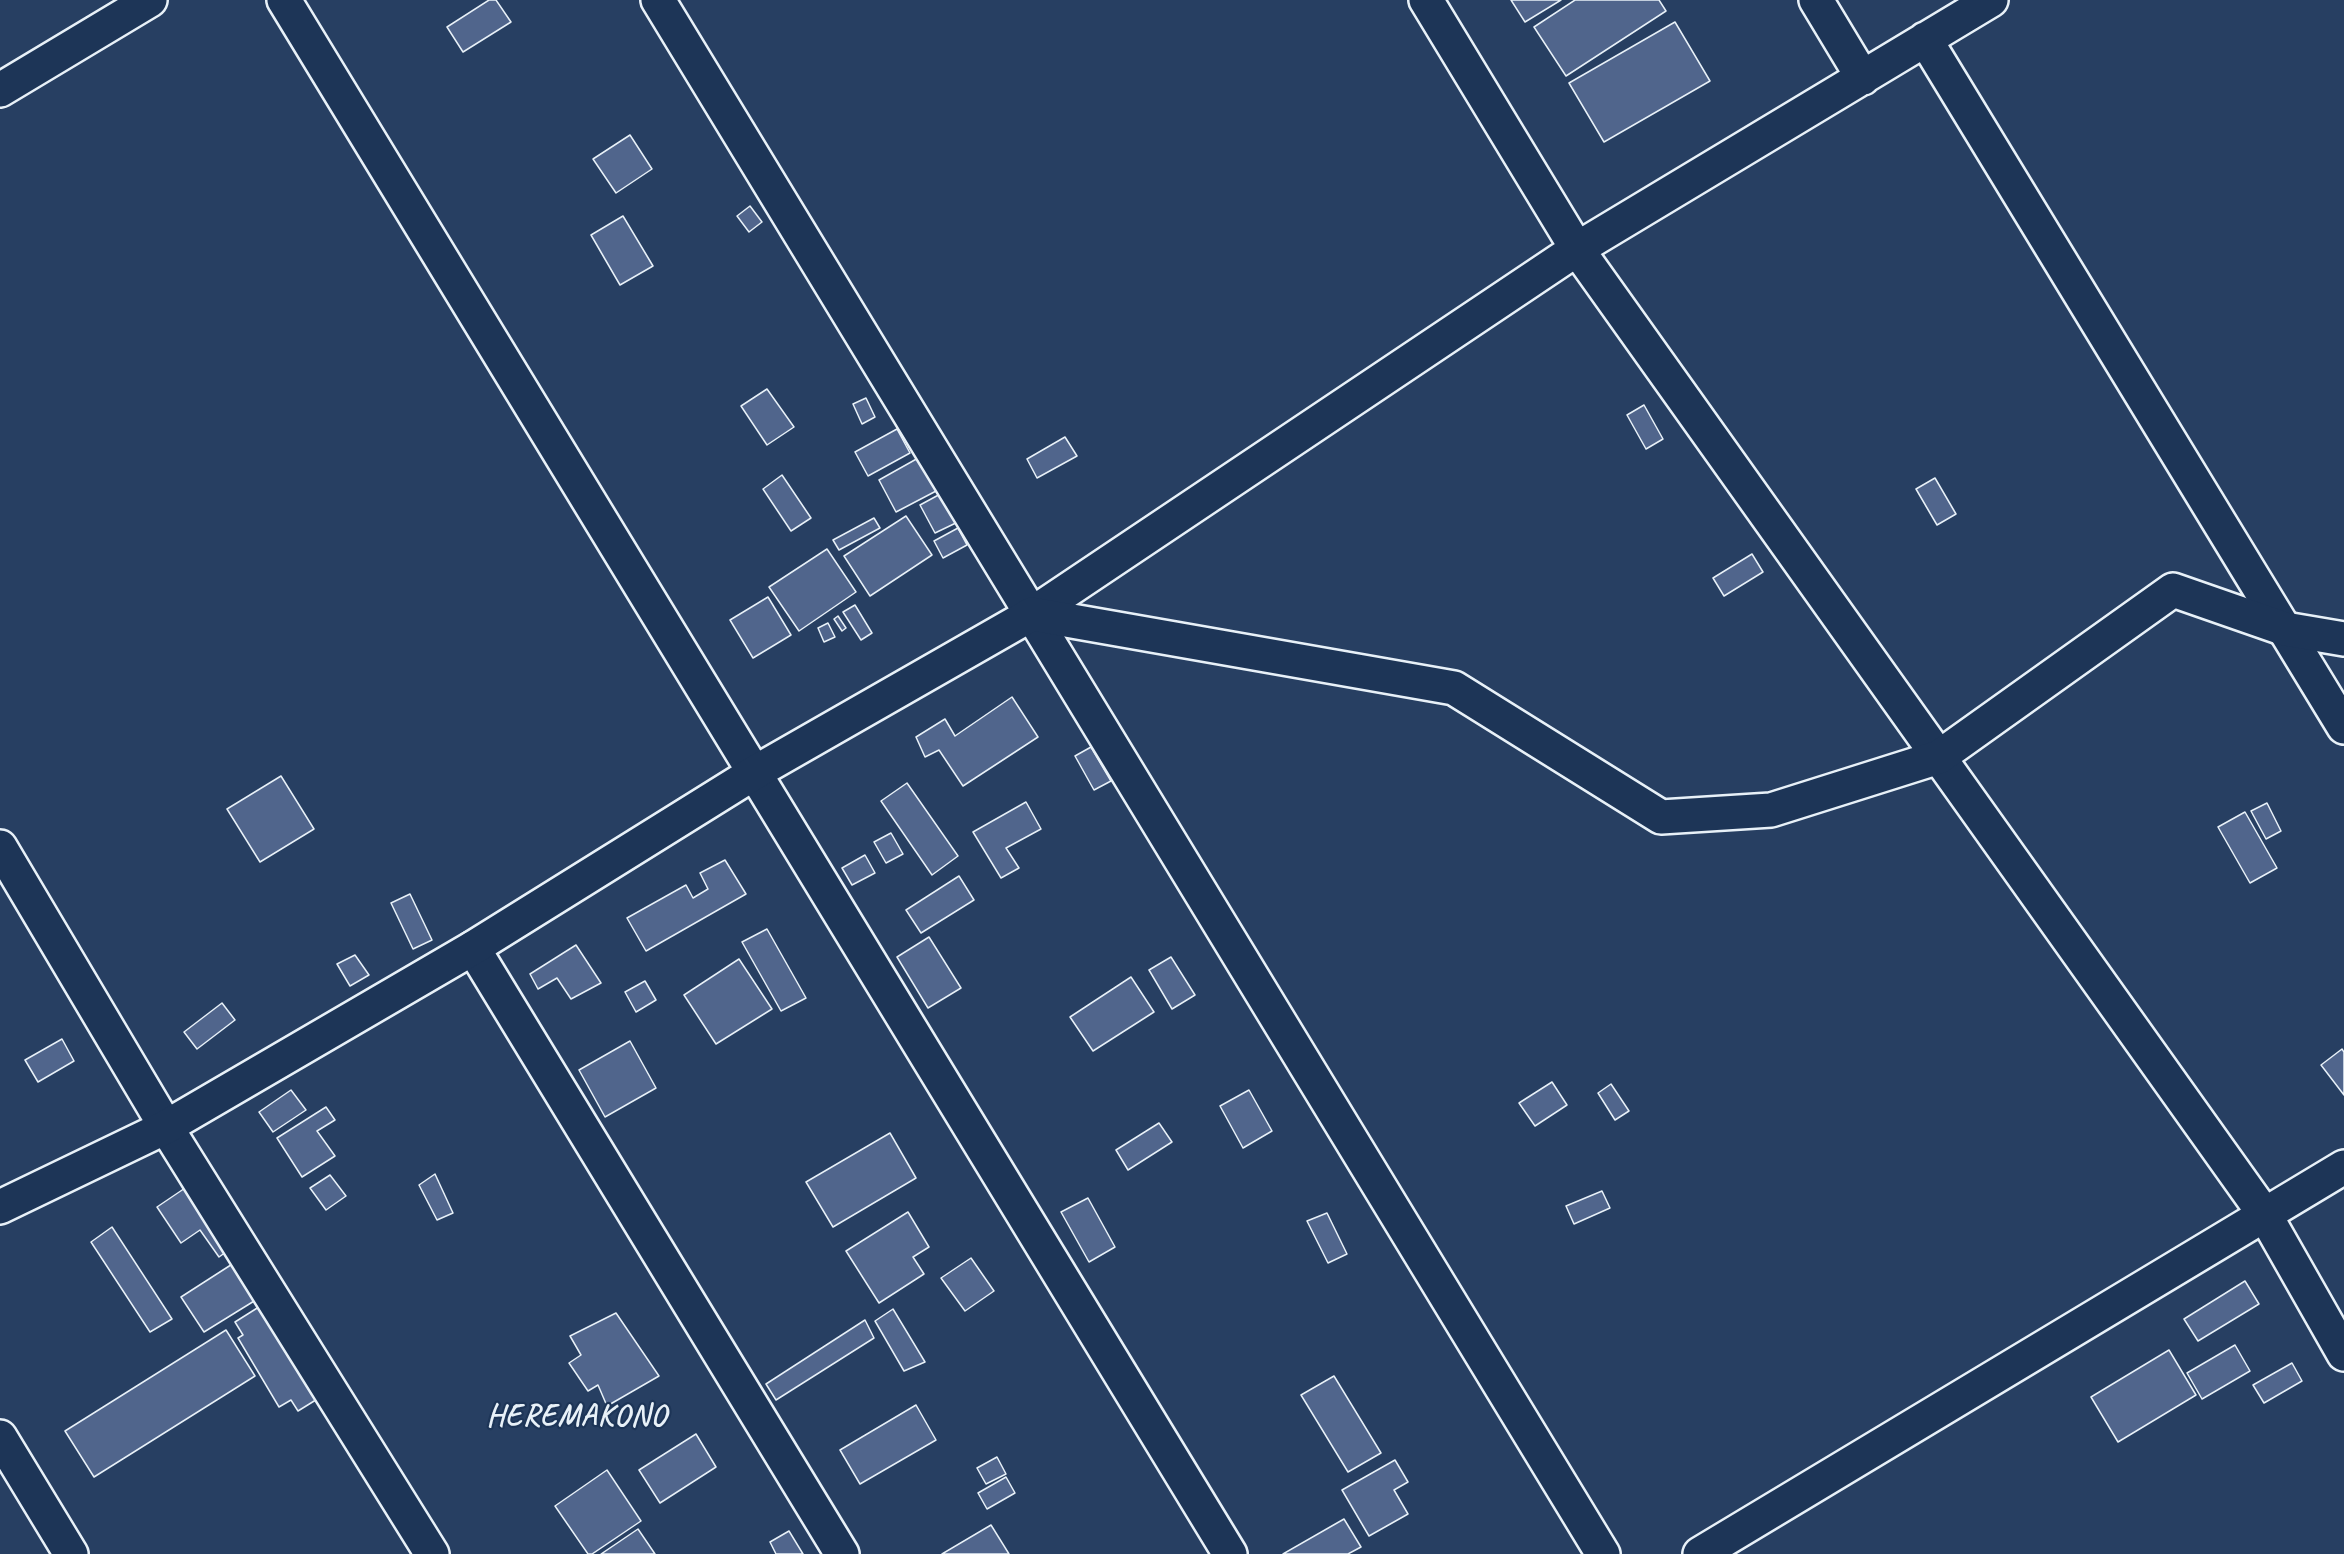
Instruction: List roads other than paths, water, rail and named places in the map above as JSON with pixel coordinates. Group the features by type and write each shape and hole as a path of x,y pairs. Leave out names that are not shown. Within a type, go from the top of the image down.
{"street":[{"path":"0,90 150,0"},
{"path":"284,0 1230,1554"},
{"path":"657,0 1603,1554"},
{"path":"1426,0 1577,249 2265,1215 2344,1354"},
{"path":"1816,0 1863,78"},
{"path":"0,1207 166,1126 473,948 754,773 1032,614 1577,249 1991,0"},
{"path":"1926,39 2344,727"},
{"path":"1032,614 1454,688 1661,817 1772,810 1940,757 2173,590 2284,629 2344,639"},
{"path":"0,847 166,1126 432,1554"},
{"path":"473,948 842,1554"},
{"path":"1700,1554 2344,1167"},
{"path":"0,1437 71,1554"}],"district":[{"name":"HEREMAKONO","path":"577,1417"}]}
